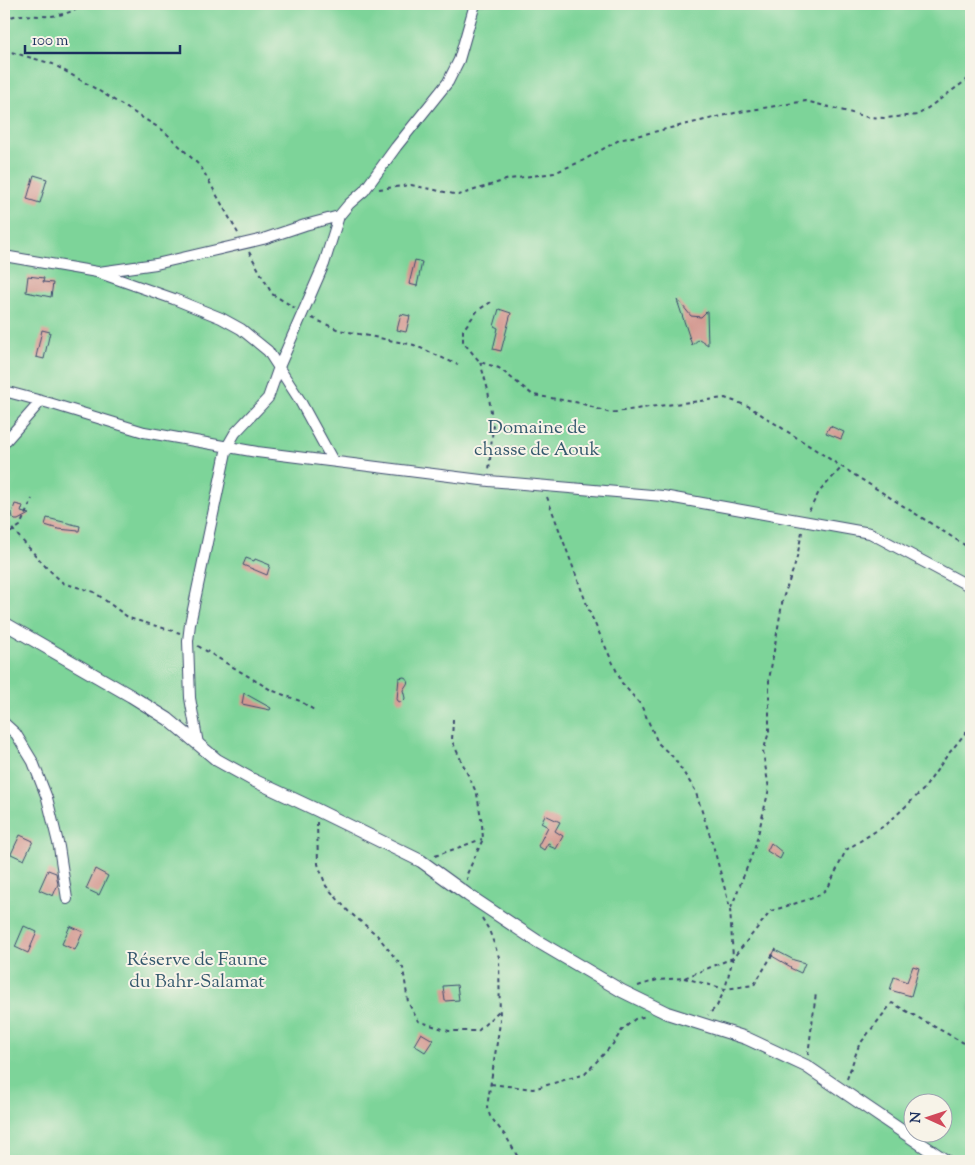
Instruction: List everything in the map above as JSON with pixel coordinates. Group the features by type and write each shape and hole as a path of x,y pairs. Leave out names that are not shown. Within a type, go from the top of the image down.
{"main road":[{"path":"4,623 168,719 218,760 253,780 421,861 537,941 622,991 665,1012 746,1038 806,1066 946,1161"}],"street":[{"path":"198,744 190,698 188,641 227,447 235,433 268,398 324,264 339,216 364,191 396,147 448,82 459,60 475,4"},
{"path":"97,272 156,264 244,244 339,216"},
{"path":"4,256 97,272 174,299 221,318 241,329 268,351 299,399 332,461"},
{"path":"4,391 144,432 227,447 489,481 663,496 870,533 971,587"},
{"path":"4,443 41,401"},
{"path":"4,723 16,734 33,762 47,798 59,847 68,899"}],"path":[{"path":"4,20 12,15 20,14 55,16 86,4"},
{"path":"4,50 53,64 164,131 201,167 272,294 303,313 339,330 414,345 458,365"},
{"path":"364,191 410,185 459,195 509,179 554,173 582,162 619,140 739,112 806,102 867,117 885,118 918,115 971,77"},
{"path":"489,481 493,426 488,390 480,362 463,342 462,330 478,310 492,302"},
{"path":"480,362 499,368 534,395 580,403 610,413 725,398 748,406 971,549"},
{"path":"730,908 755,847 769,789 762,752 769,732 768,680 783,598 796,562 804,521 819,492 842,467"},
{"path":"543,486 590,613 622,683 641,705 658,743 674,758 695,790 713,845 730,908 733,958 725,989 717,1006 707,1016 692,1021"},
{"path":"4,537 20,526 32,499"},
{"path":"4,515 13,530 63,583 94,592 129,618 180,632 188,641 272,690 300,701 314,710"},
{"path":"453,719 452,741 477,794 482,824 483,839 467,874 468,895"},
{"path":"622,991 656,980 684,978 733,958 771,911 816,897 828,888 846,850 887,824 924,789 946,757 971,726"},
{"path":"317,810 318,864 326,886 348,911 377,935 403,968 408,1002 418,1021 450,1031 478,1031 500,1010"},
{"path":"421,861 483,839"},
{"path":"481,916 489,930 499,957 500,1023 487,1107 490,1116 507,1138 520,1161"},
{"path":"684,978 725,989 754,985 776,949"},
{"path":"806,1066 816,993"},
{"path":"842,1091 860,1045 892,1003 971,1047"},
{"path":"490,1084 533,1089 585,1074 613,1044 622,1030 635,1018 665,1012"}],"green space":[{"name":"Domaine de chasse de Aouk","path":"4,4 971,4 971,1161 4,1161"}],"building":[{"path":"34,175 47,179 40,203 27,199"},
{"path":"415,260 422,262 417,286 409,284"},
{"path":"28,276 44,278 43,282 53,283 51,297 26,292"},
{"path":"677,300 691,316 701,317 707,311 708,345 699,339 692,345"},
{"path":"499,309 511,313 501,351 493,349 498,328 494,326"},
{"path":"401,314 410,316 406,332 397,330"},
{"path":"42,330 50,332 44,359 36,357"},
{"path":"830,426 844,432 841,439 826,433"},
{"path":"15,504 23,506 21,512 29,514 15,520 12,513"},
{"path":"47,518 80,526 79,531 58,529 45,525"},
{"path":"246,558 254,561 255,559 270,565 267,575 243,565"},
{"path":"404,677 408,681 403,690 404,701 400,702 397,699 399,678"},
{"path":"244,693 271,708 270,710 242,704"},
{"path":"545,815 560,822 555,831 563,836 556,849 549,846 550,844 548,843 544,850 538,846 548,827 541,823"},
{"path":"20,835 33,841 24,860 11,854"},
{"path":"771,843 783,853 780,859 767,851"},
{"path":"95,869 108,876 99,895 86,889"},
{"path":"48,870 56,873 58,884 53,896 39,890"},
{"path":"24,926 37,932 28,953 15,947"},
{"path":"70,926 83,932 75,950 62,944"},
{"path":"775,950 794,960 805,963 801,973 772,956"},
{"path":"913,966 919,968 911,996 890,990 894,977 907,982"},
{"path":"457,985 459,1000 445,1001 443,986"},
{"path":"421,1033 433,1040 425,1052 414,1045"}],"park label":[{"name":"Réserve de Faune du Bahr-Salamat","path":"197,969"}]}
